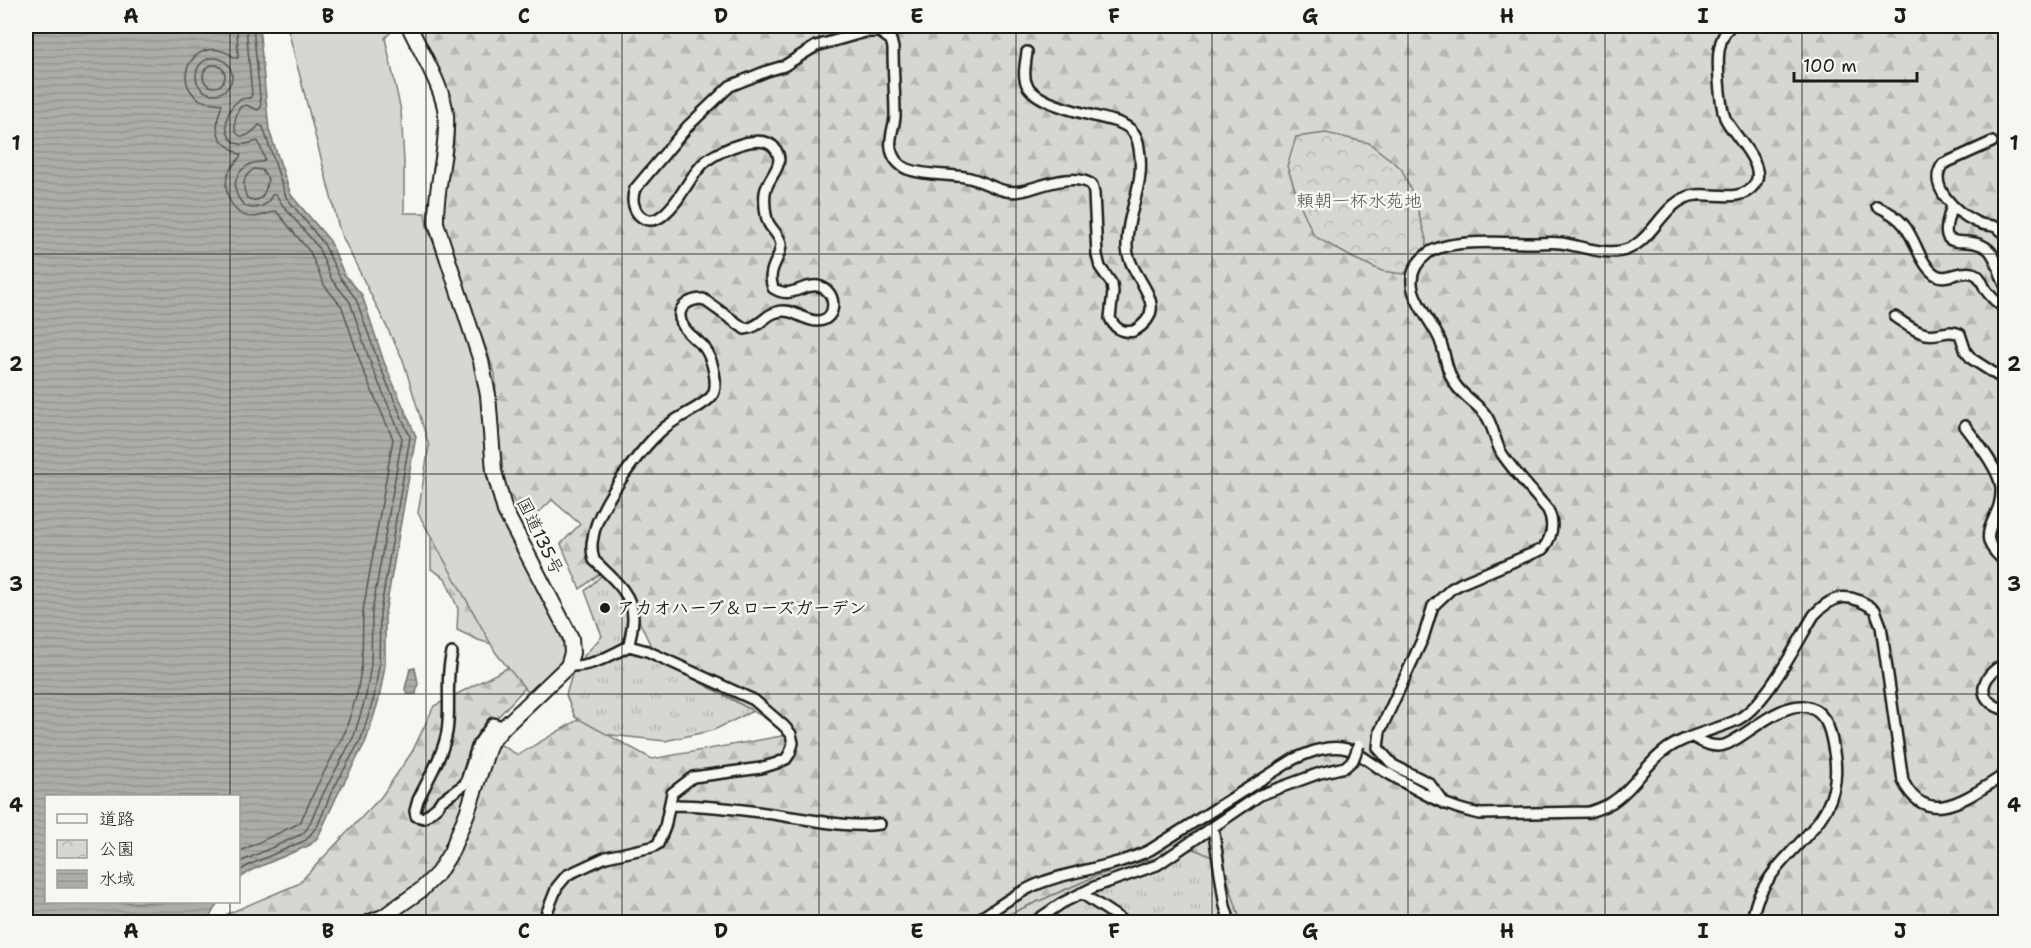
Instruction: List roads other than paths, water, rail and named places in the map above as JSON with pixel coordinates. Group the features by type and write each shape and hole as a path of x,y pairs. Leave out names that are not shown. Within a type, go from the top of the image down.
{"highway":[{"name":"国道135号","path":"409,26 443,98 446,135 436,223 480,361 488,395 494,471 505,511 571,638 572,653 568,666"},
{"path":"370,922 383,917 421,890 438,873 451,852 467,813 490,743 568,666"}],"street":[{"path":"1445,804 1429,783 1393,765 1378,748 1380,732 1423,638 1433,606 1451,589 1462,583 1544,549 1549,541 1552,518 1501,452 1492,425 1485,413 1456,387 1448,373 1440,339 1415,299 1412,283 1414,270 1428,253 1450,244 1555,242 1608,251 1628,249 1638,243 1677,203 1686,197 1698,194 1737,195 1748,191 1756,184 1758,177 1756,166 1726,120 1720,104 1719,46 1730,26"},
{"path":"629,646 632,611 623,588 594,560 593,536 621,478 654,439 668,426 706,402 714,394 716,382 706,349 682,325 681,310 685,303 703,298 745,329 754,328 775,312 781,311 790,311 816,321 825,319 830,314 833,299 829,292 819,286 791,293 773,288 771,270 781,246 780,239 767,219 765,193 779,165 779,158 778,152 768,142 740,144 707,160 680,198 656,219 644,218 633,208 632,196 635,189 688,126 730,86 792,63 816,46 865,32 880,32 891,40 895,114 890,145 897,162 906,168 938,176 968,177 1003,192 1026,190 1046,183 1080,180 1088,182 1092,185 1094,193 1097,255 1100,267 1112,284 1110,318 1122,331 1134,331 1148,317 1151,305 1148,291 1133,271 1127,251 1128,233 1142,168 1137,137 1128,127 1117,122 1040,98 1026,84 1024,76 1028,52"},
{"path":"1992,141 1943,164 1939,170 1938,183 1952,206 1977,223 1990,224 2006,235"},
{"path":"1877,206 1893,213 1901,220 1908,229 1923,262 1932,273 1939,277 1971,272 1979,277 1986,290 2006,310"},
{"path":"1952,206 1945,231 1948,238 1954,242 1983,246 1990,251 2006,287"},
{"path":"1895,317 1917,332 1927,335 1948,331 1960,334 1966,352 1972,359 2006,381"},
{"path":"1965,426 1979,445 2001,484 2001,501 1988,530 1988,543 1993,553 2006,562"},
{"path":"974,922 1042,883 1130,860 1293,759 1314,751 1331,748 1348,749 1430,798 1480,814 1589,812 1603,807 1618,798 1665,750 1734,721 1757,704 1814,615 1824,604 1839,597 1853,598 1875,610 1881,626 1900,765 1903,781 1908,791 1924,805 1946,806 2006,774"},
{"path":"543,922 557,887 567,875 606,856 658,844 665,827 672,793 693,777 761,768 777,763 786,759 793,743 791,734 784,726 754,700 647,651 629,646 592,664 582,667 568,666"},
{"path":"452,653 449,670 447,734 418,801 416,816 424,818 441,801 465,784 478,744 493,723 504,727"},
{"path":"2006,663 1994,669 1987,676 1983,689 1986,698 1994,706 2006,710"},
{"path":"1693,737 1703,744 1726,744 1776,714 1791,707 1802,706 1814,710 1824,718 1830,729 1836,771 1831,800 1815,827 1767,882 1758,897 1751,922"},
{"path":"1034,922 1062,903 1094,887 1157,865 1260,795 1320,773 1346,767 1353,760 1359,745"},
{"path":"670,805 712,805 850,825 880,824"},
{"path":"1213,827 1230,922"},
{"path":"1082,893 1125,922"}],"water":[{"path":"26,26 259,26 269,130 291,195 330,241 344,274 362,295 384,362 416,436 385,614 385,666 379,699 366,741 318,837 310,845 252,870 240,878 240,795 45,795 45,903 217,903 207,922 26,922"},
{"path":"415,668 418,683 416,694 407,694 405,689 410,669"}],"place":[{"name":"アカオハーブ＆ローズガーデン","path":"605,608"}],"park label":[{"name":"頼朝一杯水苑地","path":"1359,201"}]}
